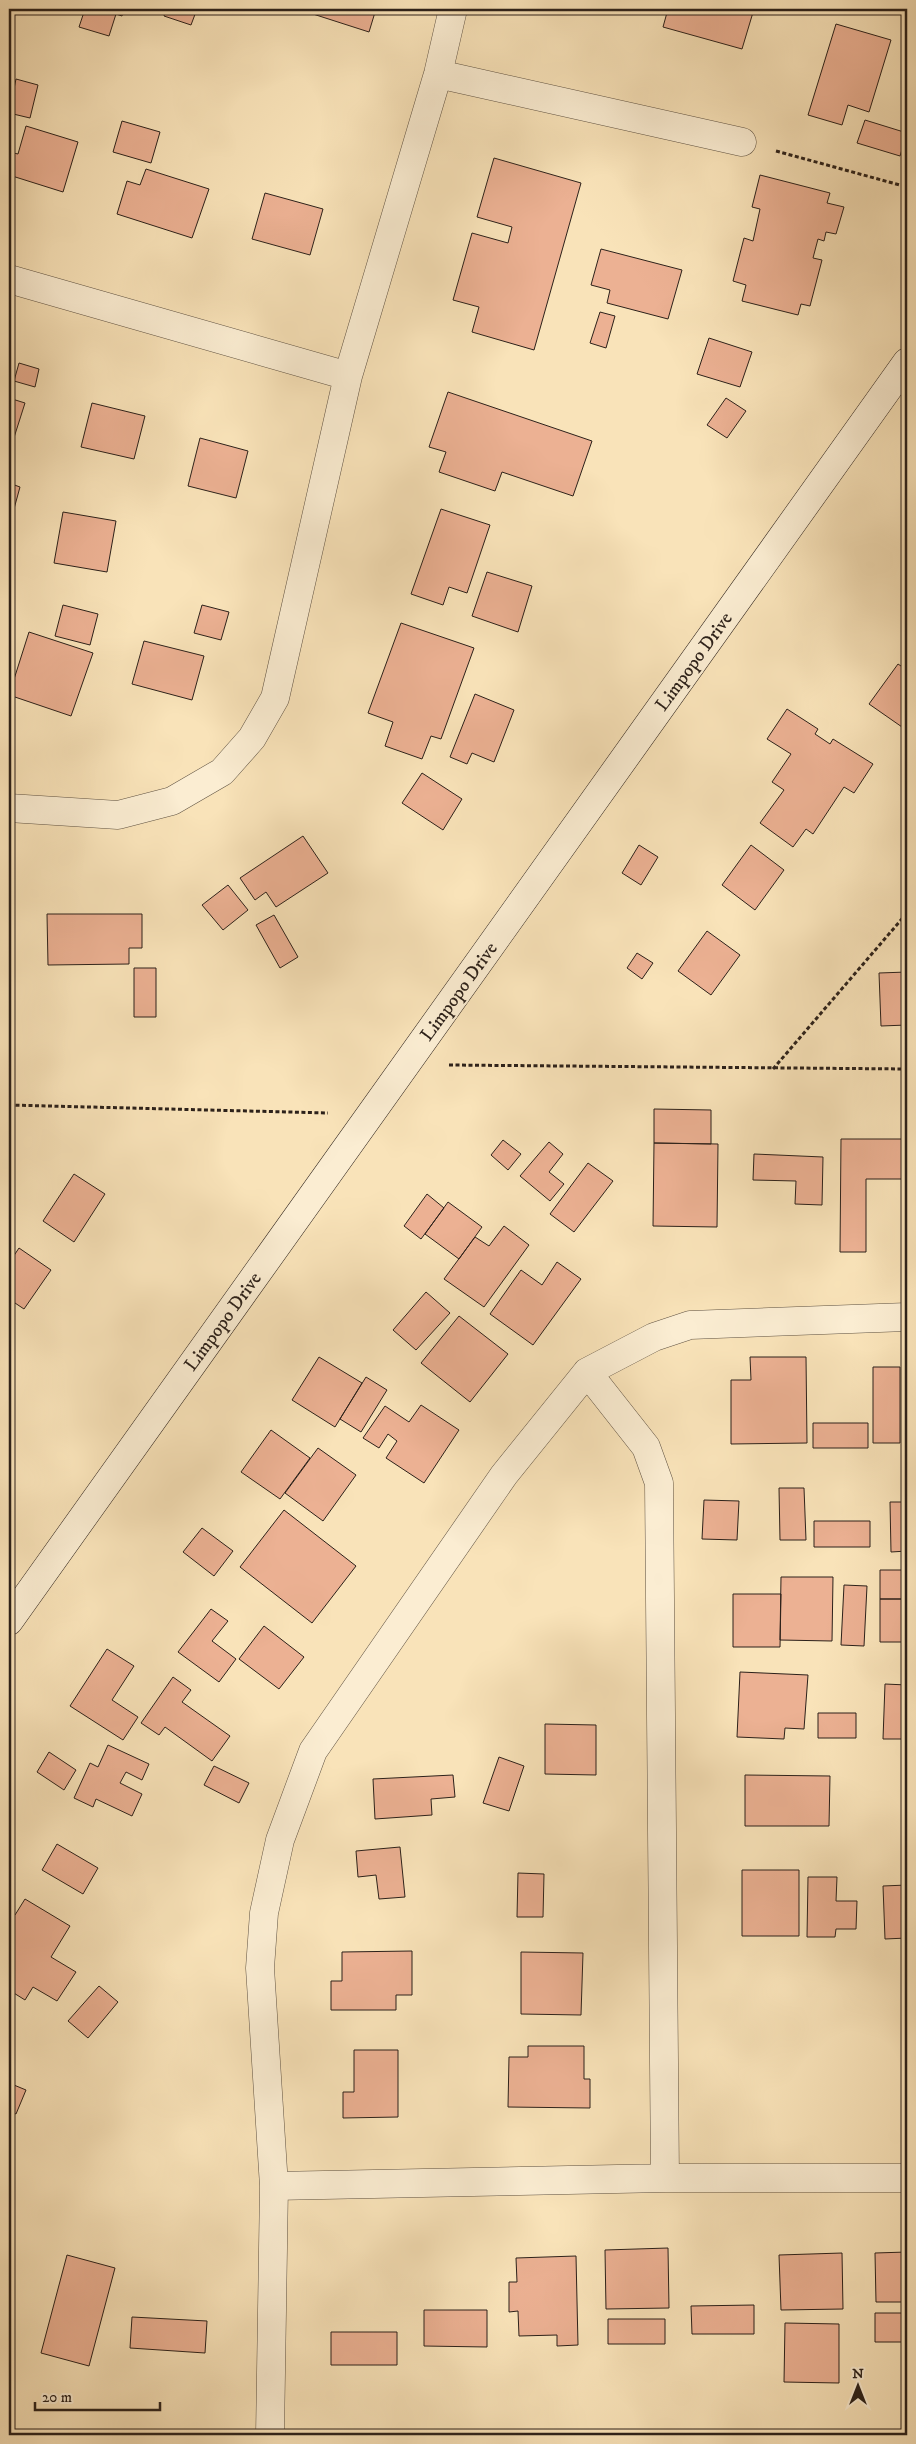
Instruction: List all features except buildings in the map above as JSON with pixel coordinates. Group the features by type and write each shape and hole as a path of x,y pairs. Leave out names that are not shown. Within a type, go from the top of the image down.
{"street":[{"path":"9,808 118,815 172,801 222,772 252,738 276,698 348,376 438,74 453,9"},
{"path":"438,74 742,142"},
{"path":"9,279 348,376"},
{"name":"Limpopo Drive","path":"9,1620 907,362"},
{"path":"270,2435 274,2186 260,1968 264,1913 280,1840 313,1751 504,1475 587,1372 654,1337 690,1326 907,1317"},
{"path":"587,1372 646,1447 660,1483 664,2178"},
{"path":"274,2186 664,2178 907,2178"}],"path":[{"path":"742,142 907,187"},
{"path":"772,1070 907,913"},
{"path":"406,1064 772,1070 907,1069"},
{"path":"9,1105 371,1114"}]}
